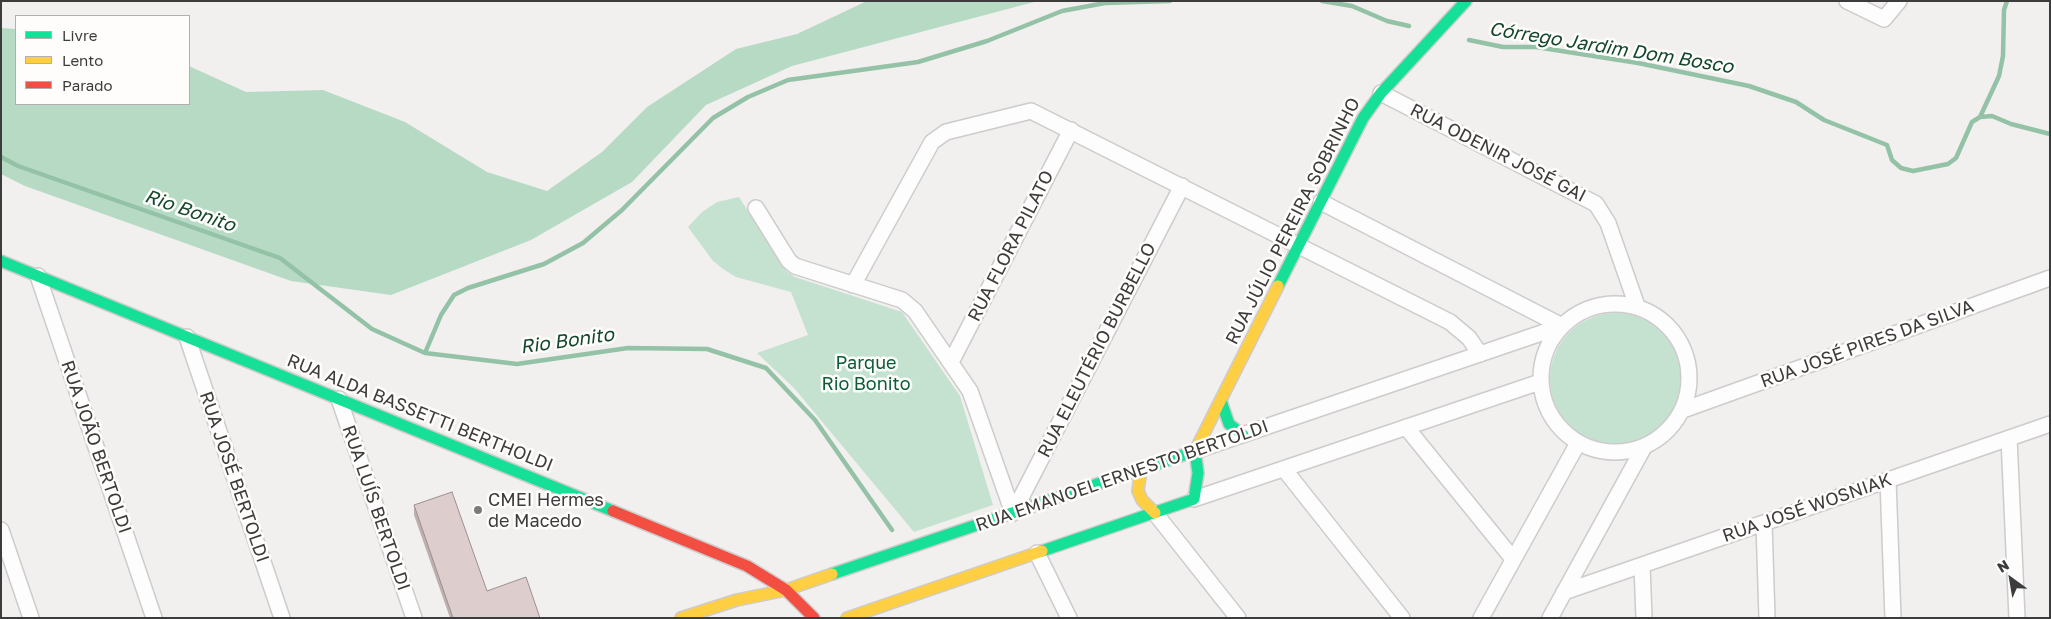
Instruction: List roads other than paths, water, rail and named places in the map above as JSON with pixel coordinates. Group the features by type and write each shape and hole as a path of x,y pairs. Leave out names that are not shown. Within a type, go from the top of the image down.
{"main road":[{"name":"RUA JÚLIO PEREIRA SOBRINHO","path":"1195,451 1363,118 1381,93 1466,1"},
{"name":"RUA ALDA BASSETTI BERTHOLDI","path":"1,261 747,566 786,590 814,618"},
{"path":"1221,401 1229,424 1243,435"},
{"name":"RUA EMANOEL ERNESTO BERTOLDI","path":"681,618 737,600 786,590 1195,451"},
{"path":"847,618 1194,500 1198,473 1195,451"},
{"path":"1141,469 1138,491 1142,500 1155,513"}],"street":[{"path":"1847,1 1884,19 1899,1"},
{"name":"RUA ODENIR JOSÉ GAI","path":"1381,93 1596,204 1608,223 1637,306"},
{"path":"853,285 932,142 946,132 1030,111 1450,322 1465,334 1480,354"},
{"name":"RUA FLORA PILATO","path":"951,362 1071,130"},
{"name":"RUA ELEUTÉRIO BURBELLO","path":"1013,513 1182,186"},
{"path":"1321,202 1562,326"},
{"path":"756,208 789,261 802,268 909,304 951,362 974,402 1013,513"},
{"name":"RUA JOÃO BERTOLDI","path":"38,276 154,618"},
{"name":"RUA JOSÉ PIRES DA SILVA","path":"1683,410 2050,278"},
{"path":"1617,303 1637,306 1656,315 1672,329 1684,347 1690,368 1689,389 1683,410 1673,425 1660,438 1644,447 1622,453 1599,452 1578,444 1558,428 1545,406 1540,382 1542,362 1550,342 1562,326 1578,314 1596,306 1617,303"},
{"name":"RUA EMANOEL ERNESTO BERTOLDI","path":"1195,451 1562,326"},
{"name":"RUA JOSÉ BERTOLDI","path":"187,336 282,618"},
{"path":"1194,500 1540,382"},
{"name":"RUA LUÍS BERTOLDI","path":"338,399 414,618"},
{"name":"RUA JOSÉ WOSNIAK","path":"1564,592 2050,424"},
{"path":"1406,427 1513,559"},
{"path":"2009,438 2017,618"},
{"path":"1481,618 1578,444"},
{"path":"1550,618 1644,447"},
{"path":"1284,469 1402,618"},
{"path":"1888,480 1893,618"},
{"path":"1155,513 1238,618"},
{"path":"1764,523 1767,618"},
{"path":"1,530 31,618"},
{"path":"1037,553 1069,618"},
{"path":"1642,565 1644,618"}],"waterway":[{"name":"Córrego Jardim Dom Bosco","path":"425,353 441,315 454,295 468,288 544,264 583,243 622,210 713,118 748,97 788,80 918,62 987,41 1062,11 1105,3 1170,1"},
{"name":"Córrego Jardim Dom Bosco","path":"1322,1 1352,6 1387,21 1409,26"},
{"path":"1980,117 1999,76 2003,56 2004,10 2007,1"},
{"name":"Córrego Jardim Dom Bosco","path":"1469,40 1503,47 1536,47 1638,63 1749,86 1796,102 1824,120 1887,145 1892,160 1901,168 1913,171 1948,164 1956,158 1972,122 1980,117 1992,116 2011,124 2050,134"},
{"name":"Rio Bonito","path":"1,157 18,166 280,258 372,329 425,353 517,364 628,348 707,349 766,368 815,420 892,530"}],"place":[{"name":"CMEI Hermes de Macedo","path":"478,510"}],"park label":[{"name":"Parque Rio Bonito","path":"866,373"}]}
